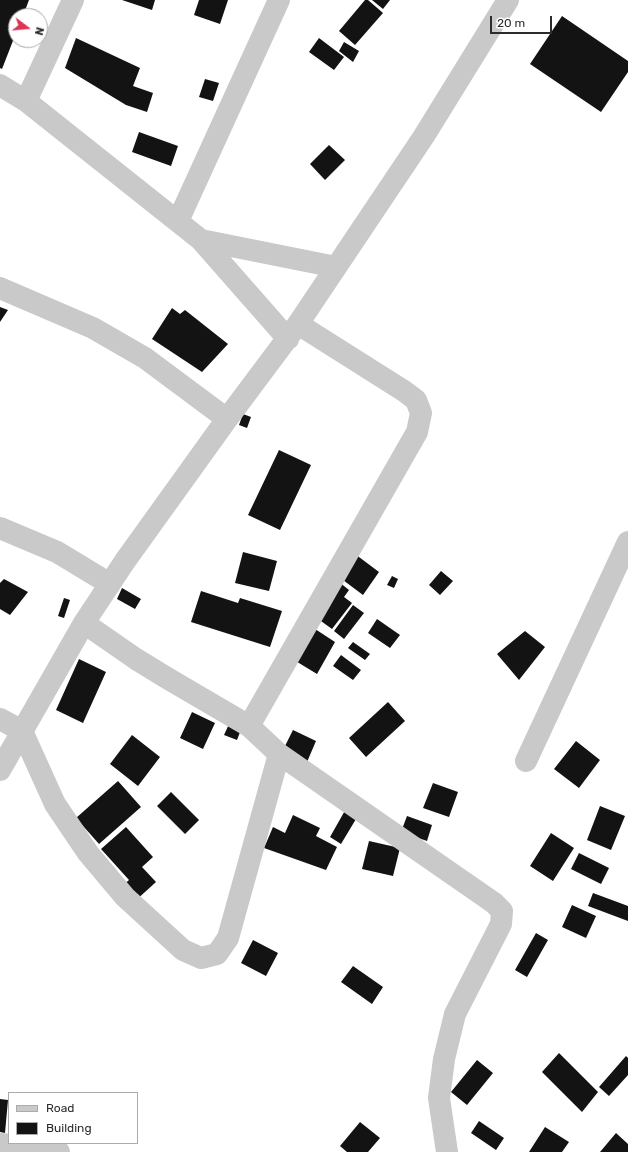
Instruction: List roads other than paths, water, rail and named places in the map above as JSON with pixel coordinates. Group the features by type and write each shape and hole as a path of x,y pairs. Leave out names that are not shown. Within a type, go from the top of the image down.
{"street":[{"path":"26,101 73,0"},
{"path":"178,221 279,0"},
{"path":"0,770 84,623 125,561 227,419 293,331 424,136 508,0"},
{"path":"0,84 26,101 201,240 293,331 404,391 416,400 421,413 417,432 249,726"},
{"path":"201,240 336,267"},
{"path":"0,288 100,332 145,358 227,419"},
{"path":"0,528 57,552 110,584"},
{"path":"526,760 628,542"},
{"path":"84,623 136,659 249,726 279,754 494,903 502,911 501,924 454,1014 444,1059 440,1098 447,1152"},
{"path":"0,719 22,731 55,804 88,853 125,897 182,950 201,958 217,954 228,938 279,754"},
{"path":"0,1144 36,1147 59,1152"}]}
